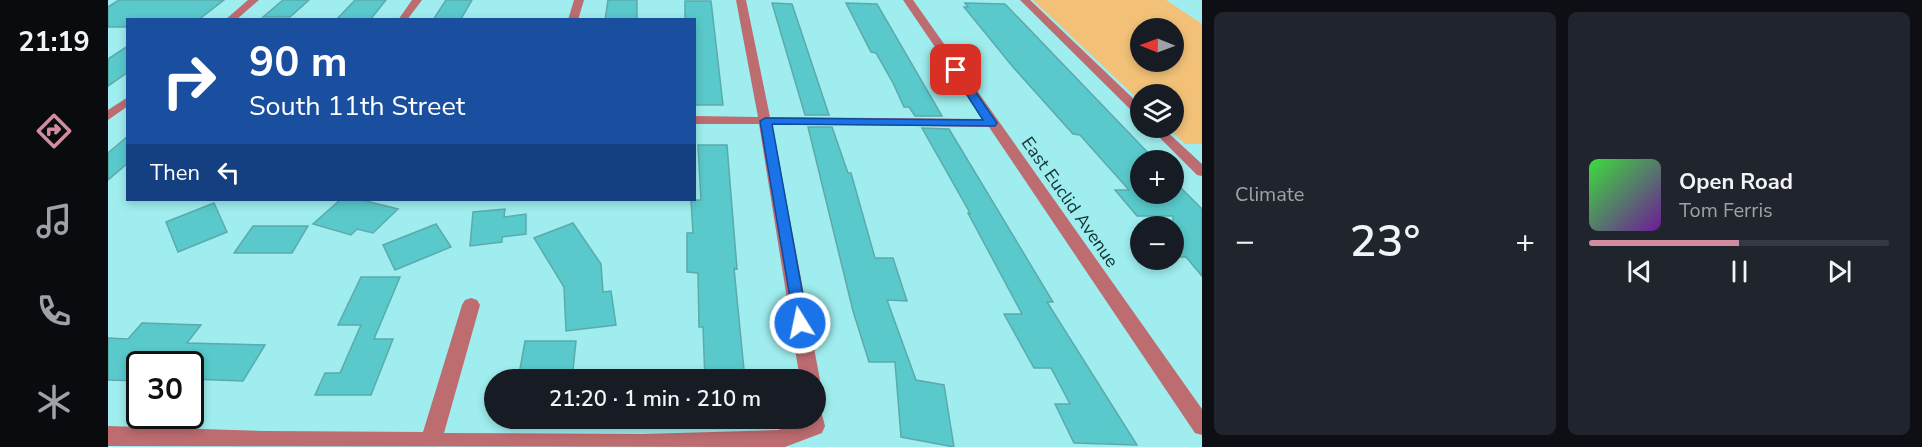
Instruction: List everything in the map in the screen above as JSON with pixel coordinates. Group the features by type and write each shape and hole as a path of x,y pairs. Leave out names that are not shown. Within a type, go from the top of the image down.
{"street":[{"path":"232,18 254,0"},
{"path":"404,18 417,0"},
{"path":"574,18 579,0"},
{"path":"741,0 765,121 808,369"},
{"name":"East Euclid Avenue","path":"908,0 1202,426"},
{"path":"1025,0 1130,102"},
{"path":"108,115 126,102"},
{"path":"108,115 126,115"},
{"path":"696,120 991,123"},
{"path":"1166,138 1202,172"},
{"path":"431,441 471,305"},
{"path":"108,436 263,441 643,444 778,440 801,429"}],"shaded area":[{"path":"1033,0 1166,0 1202,24 1202,144 1185,144 1179,138 1184,138 1184,84 1130,84 1130,92"}],"building":[{"path":"119,0 224,0 201,18 126,18 126,27 108,27 108,7"},
{"path":"283,0 309,0 290,17 263,17"},
{"path":"355,0 386,0 372,18 338,18"},
{"path":"446,0 472,0 462,18 434,18"},
{"path":"608,0 637,0 637,18 605,18"},
{"path":"685,1 711,1 723,105 696,105 696,18 685,18"},
{"path":"772,3 792,4 829,115 805,115"},
{"path":"846,3 877,4 942,116 915,116 909,107 904,107 893,83 876,53 871,52"},
{"path":"965,3 1005,4 1130,134 1130,138 1134,138 1145,150 1130,150 1130,204 1184,204 1184,191 1202,209 1202,276 1184,257 1184,216 1137,216 1115,190 1129,190 1080,135 1073,134 1013,67 964,7 968,7"},
{"path":"126,47 126,73 108,86 108,59"},
{"path":"808,127 832,127 848,173 851,173 875,258 893,258 907,301 887,300 916,380 944,385 954,447 901,437 895,362 869,362 853,311"},
{"path":"922,128 949,129 1053,302 1047,302 1137,445 1074,443 1055,404 1070,404 1051,368 1034,368 1004,314 1022,314 968,213 970,213"},
{"path":"126,138 126,165 108,180 108,153"},
{"path":"698,145 727,145 737,269 734,268 744,369 705,369 703,327 699,327 698,273 687,272 687,233 693,233 691,201 701,200"},
{"path":"339,201 366,201 398,209 373,233 357,229 351,235 313,224"},
{"path":"214,203 227,232 178,252 166,222"},
{"path":"505,209 504,217 526,214 526,234 502,237 502,242 470,246 473,212"},
{"path":"573,223 601,264 603,292 611,291 616,325 566,331 564,287 534,238"},
{"path":"436,224 451,247 395,270 383,245"},
{"path":"253,226 308,226 292,253 234,253"},
{"path":"361,277 400,277 374,339 393,339 371,395 315,395 325,373 340,373 361,325 338,325"},
{"path":"142,323 201,325 187,343 265,345 243,381 204,380 204,351 126,351 126,381 108,380 108,338 128,339"},
{"path":"525,341 576,341 573,369 520,369"}],"route":[{"path":"800,323 765,121 991,123 956,70"}]}
